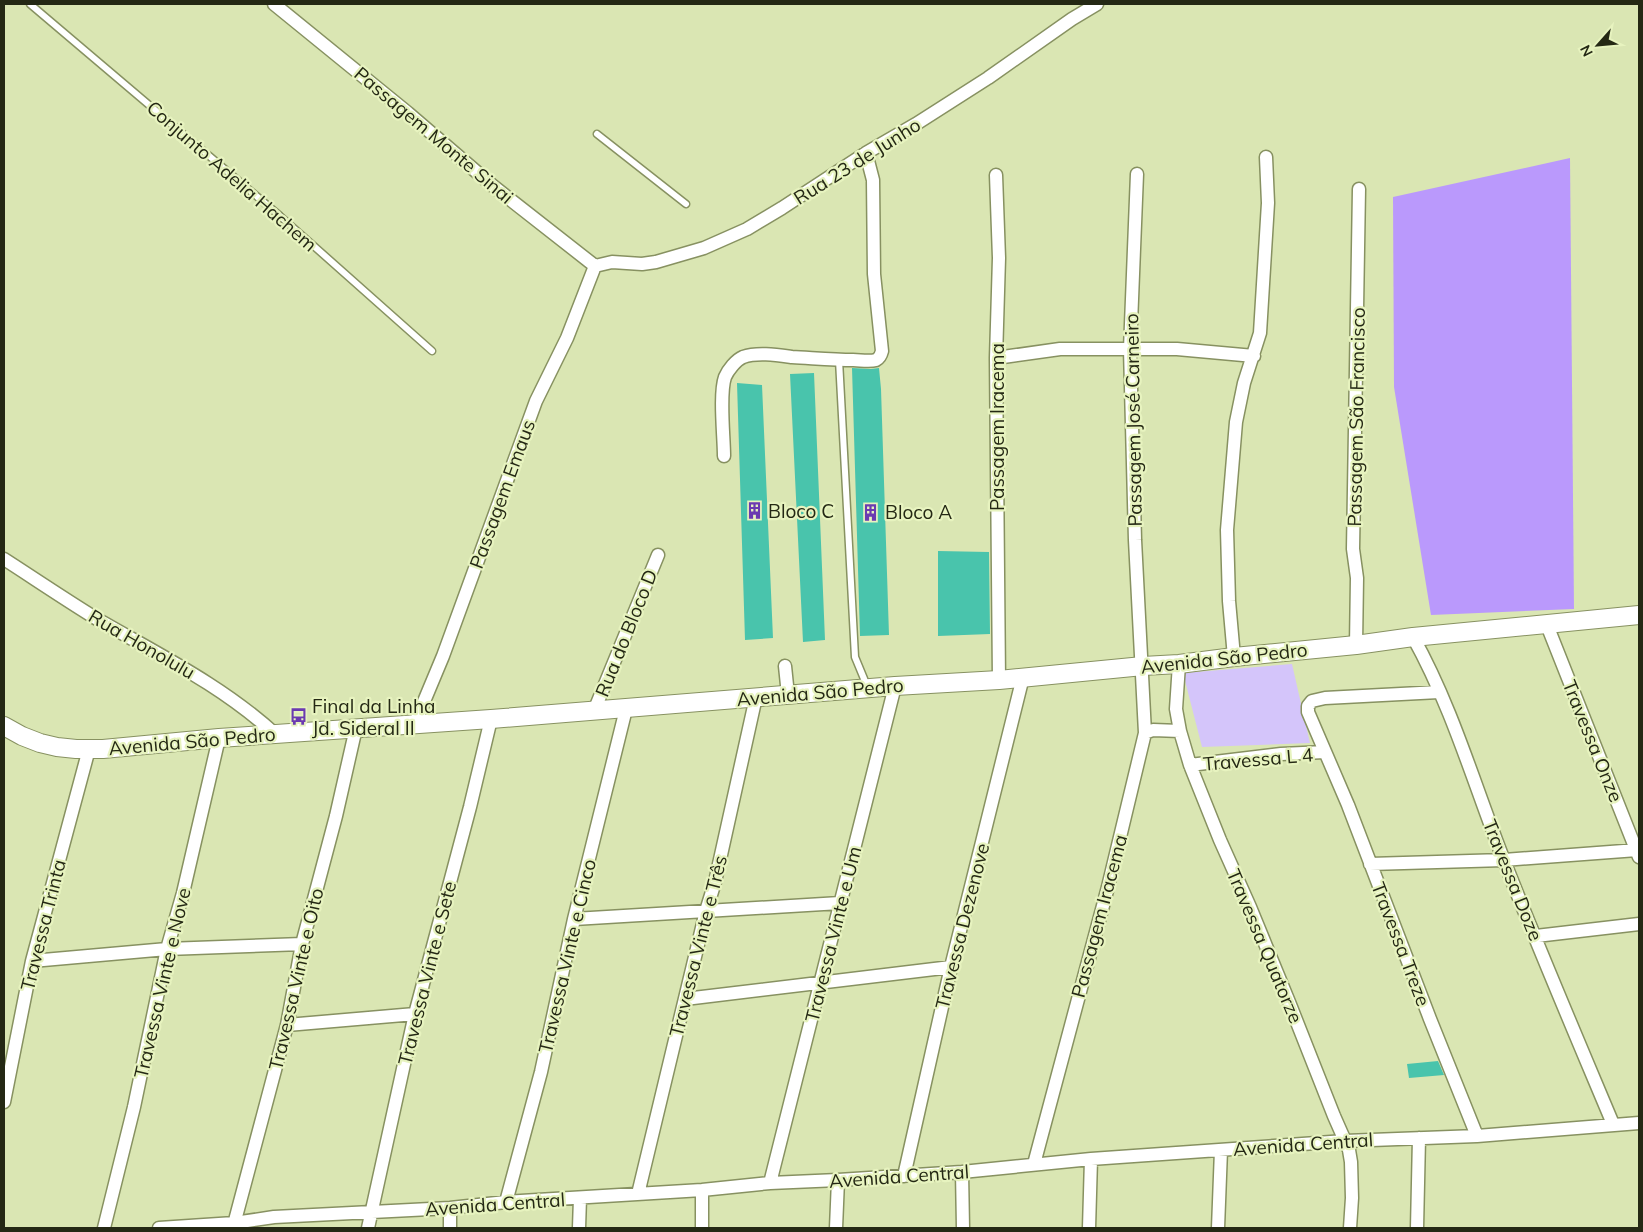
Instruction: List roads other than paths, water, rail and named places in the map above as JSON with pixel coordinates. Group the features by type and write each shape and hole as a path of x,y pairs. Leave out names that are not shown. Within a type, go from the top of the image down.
{"main road":[{"name":"Avenida São Pedro","path":"4,726 40,743 57,747 89,749 415,723 626,709 868,688 999,680 1179,664 1413,637 1639,615"}],"street":[{"name":"Passagem Monte Sinai","path":"274,4 494,186 595,266"},
{"name":"Rua 23 de Junho","path":"595,266 612,262 635,264 656,262 704,248 766,218 988,78 1072,19 1097,4"},
{"path":"724,456 722,406 724,381 728,371 738,360 743,357 774,355 839,360 876,360 881,355 874,274 873,180 866,154"},
{"path":"1234,657 1229,601 1227,530 1236,422 1244,383 1260,333 1268,203 1266,157"},
{"name":"Passagem José Carneiro","path":"1138,174 1130,349 1135,540 1143,666"},
{"name":"Passagem Iracema","path":"996,175 999,258 996,358 999,680"},
{"name":"Passagem São Francisco","path":"1356,645 1356,578 1353,549 1359,189"},
{"name":"Passagem Emaus","path":"415,723 442,656 536,401 567,338 595,266"},
{"path":"996,358 1060,349 1177,349 1254,356"},
{"name":"Rua do Bloco D","path":"594,711 658,555"},
{"name":"Rua Honolulu","path":"4,559 96,618 234,700 276,734"},
{"name":"Travessa Onze","path":"1547,625 1638,854"},
{"name":"Travessa Doze","path":"1413,637 1428,664 1457,734 1504,860 1613,1124"},
{"name":"Travessa Quatorze","path":"1179,664 1176,709 1190,765 1349,1150 1352,1198 1350,1228"},
{"path":"785,666 788,695"},
{"name":"Passagem Iracema","path":"1034,1164 1108,887 1145,733 1143,666"},
{"name":"Travessa Dezenove","path":"904,1176 951,967 1023,677"},
{"name":"Travessa Vinte e Um","path":"770,1183 895,686"},
{"name":"Travessa Treze","path":"1439,692 1325,698 1312,701 1308,706 1308,712 1348,805 1477,1136"},
{"name":"Travessa Vinte e Três","path":"638,1194 684,999 715,882 756,698"},
{"name":"Travessa Vinte e Cinco","path":"506,1202 541,1072 574,919 626,709"},
{"name":"Travessa Vinte e Sete","path":"368,1228 416,1014 490,719"},
{"name":"Travessa Vinte e Oito","path":"234,1226 287,1024 302,944 336,816 356,728"},
{"path":"1145,733 1153,730 1180,731"},
{"name":"Travessa Vinte e Nove","path":"104,1228 134,1107 166,949 183,893 219,738"},
{"name":"Travessa Trinta","path":"4,1102 32,961 89,749"},
{"name":"Travessa L 4","path":"1190,765 1281,754 1325,752"},
{"path":"1370,864 1638,854"},
{"path":"574,919 840,903"},
{"path":"1536,936 1639,924"},
{"path":"32,961 166,949 302,944"},
{"path":"684,999 951,967"},
{"path":"287,1024 416,1014"},
{"name":"Avenida Central","path":"159,1228 234,1226 274,1217 450,1208 506,1202 702,1190 770,1183 962,1172 1091,1159 1345,1141 1477,1136 1639,1123"},
{"path":"1417,1228 1419,1138"},
{"path":"1218,1228 1221,1150"},
{"path":"1089,1228 1091,1159"},
{"path":"962,1172 963,1228"},
{"path":"836,1228 838,1180"},
{"path":"702,1190 702,1228"},
{"path":"579,1228 580,1198"},
{"path":"450,1208 450,1228"}],"lane":[{"name":"Conjunto Adelia Hachem","path":"30,4 287,222 432,350"},
{"path":"597,134 686,204"},
{"path":"839,360 855,657 868,688"}],"place":[{"name":"Bloco C","path":"754,511"},
{"name":"Bloco A","path":"871,512"},
{"name":"Final da Linha Jd. Sideral II","path":"298,717"}]}
